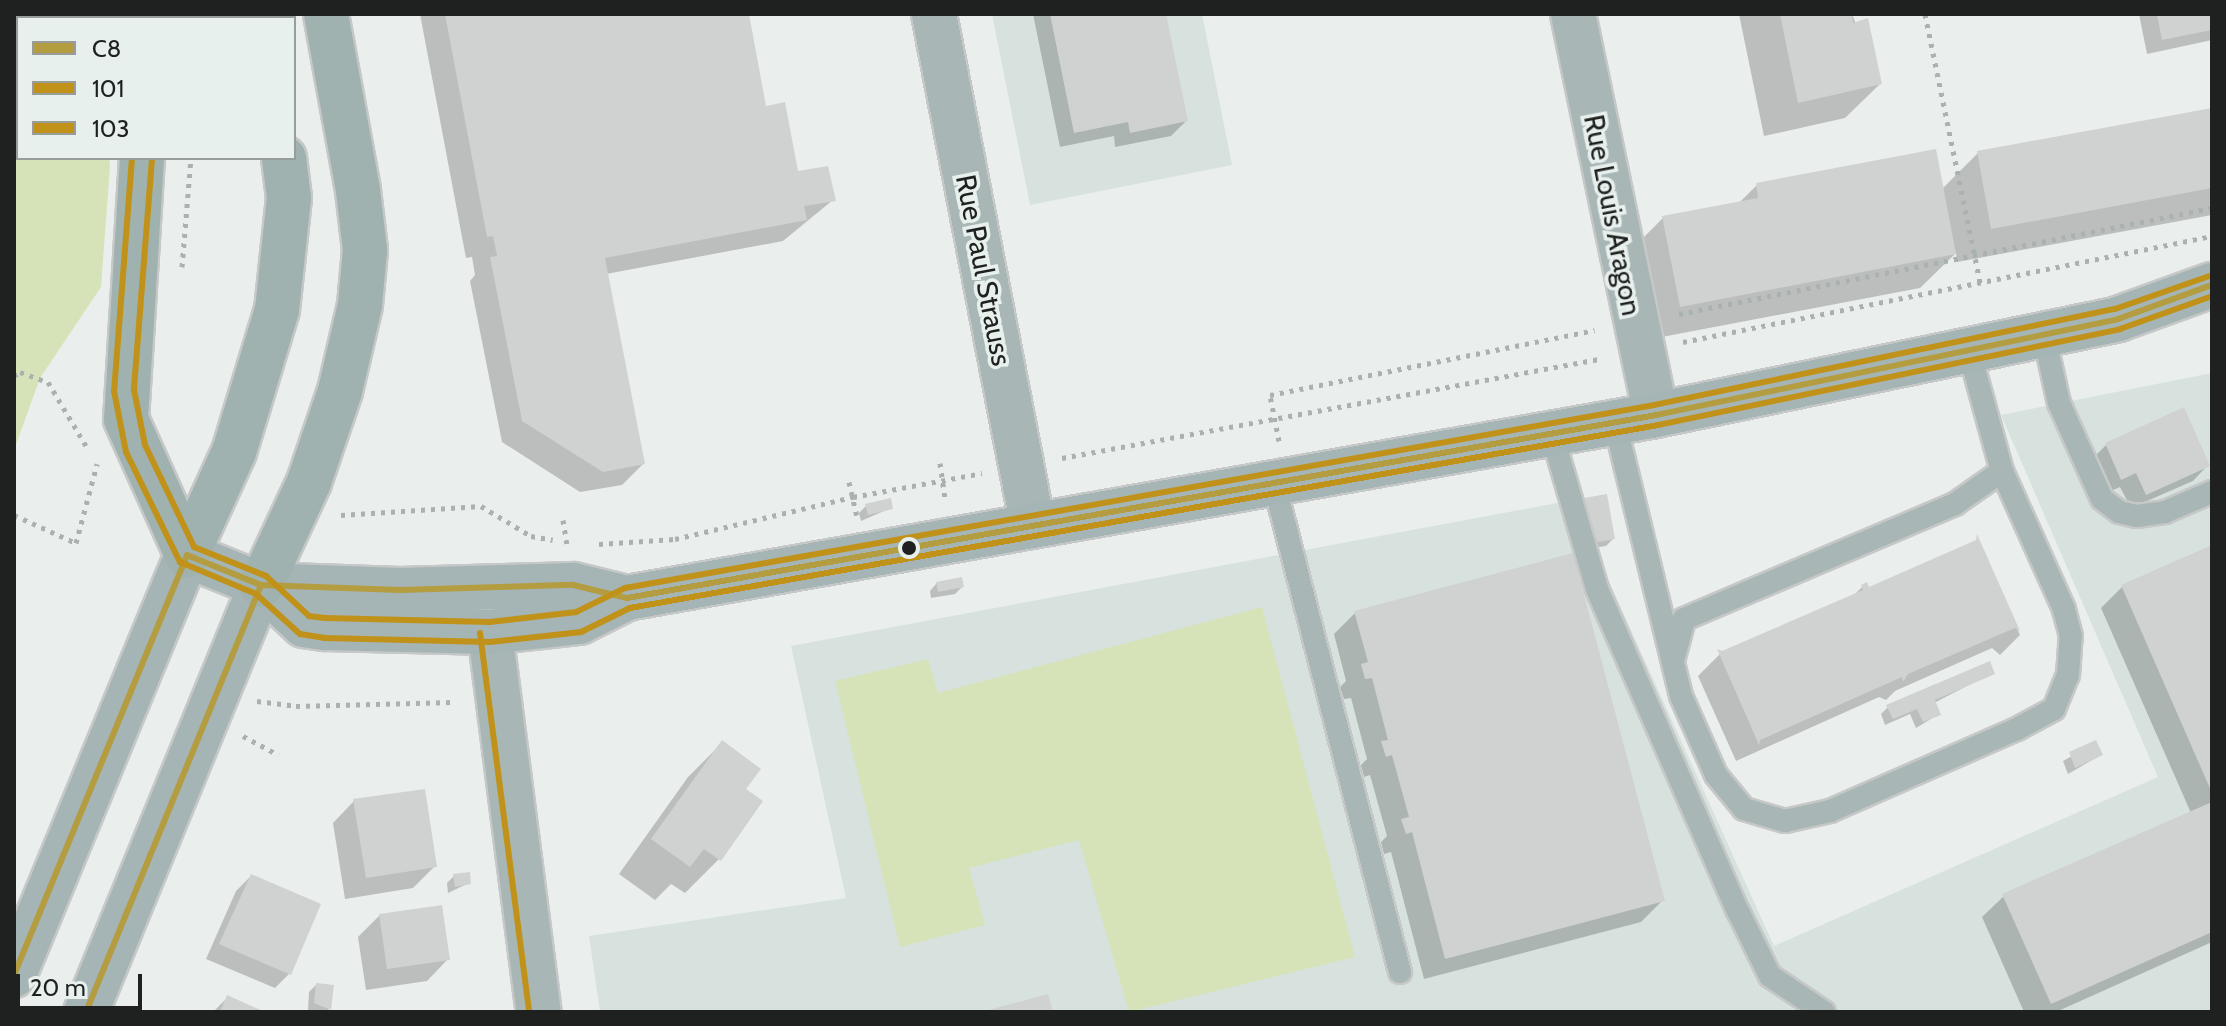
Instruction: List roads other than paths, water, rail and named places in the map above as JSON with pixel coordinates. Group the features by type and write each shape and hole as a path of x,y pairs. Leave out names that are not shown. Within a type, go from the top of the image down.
{"highway":[{"path":"261,585 299,503 340,391 360,305 365,250 326,14"},
{"path":"142,160 126,419 187,555"},
{"path":"187,555 234,452 277,310 289,198 284,160"}],"street":[{"name":"Rue Paul Strauss","path":"934,14 1033,526"},
{"name":"Rue Louis Aragon","path":"1573,14 1637,337 1636,419"},
{"path":"261,585 304,625 490,632 579,622 627,598 1636,419 2044,335 2118,319 2212,285"},
{"path":"14,975 187,555 261,585 400,590 573,585 627,598"},
{"path":"86,1012 261,585"},
{"path":"490,632 539,1012"}],"lane":[{"path":"2044,335 2059,403 2102,499 2119,512 2137,516 2165,512 2212,492"},
{"path":"1636,419 1673,662 1681,696 1716,775 1744,809 1785,821 1830,811 2054,709 2068,675 2071,636 2064,609 2002,471 1969,350"},
{"path":"1552,434 1597,589 1738,911 1770,976 1824,1012"},
{"path":"1673,662 1684,619 1955,504 2002,471"},
{"path":"1274,483 1400,972"}]}
